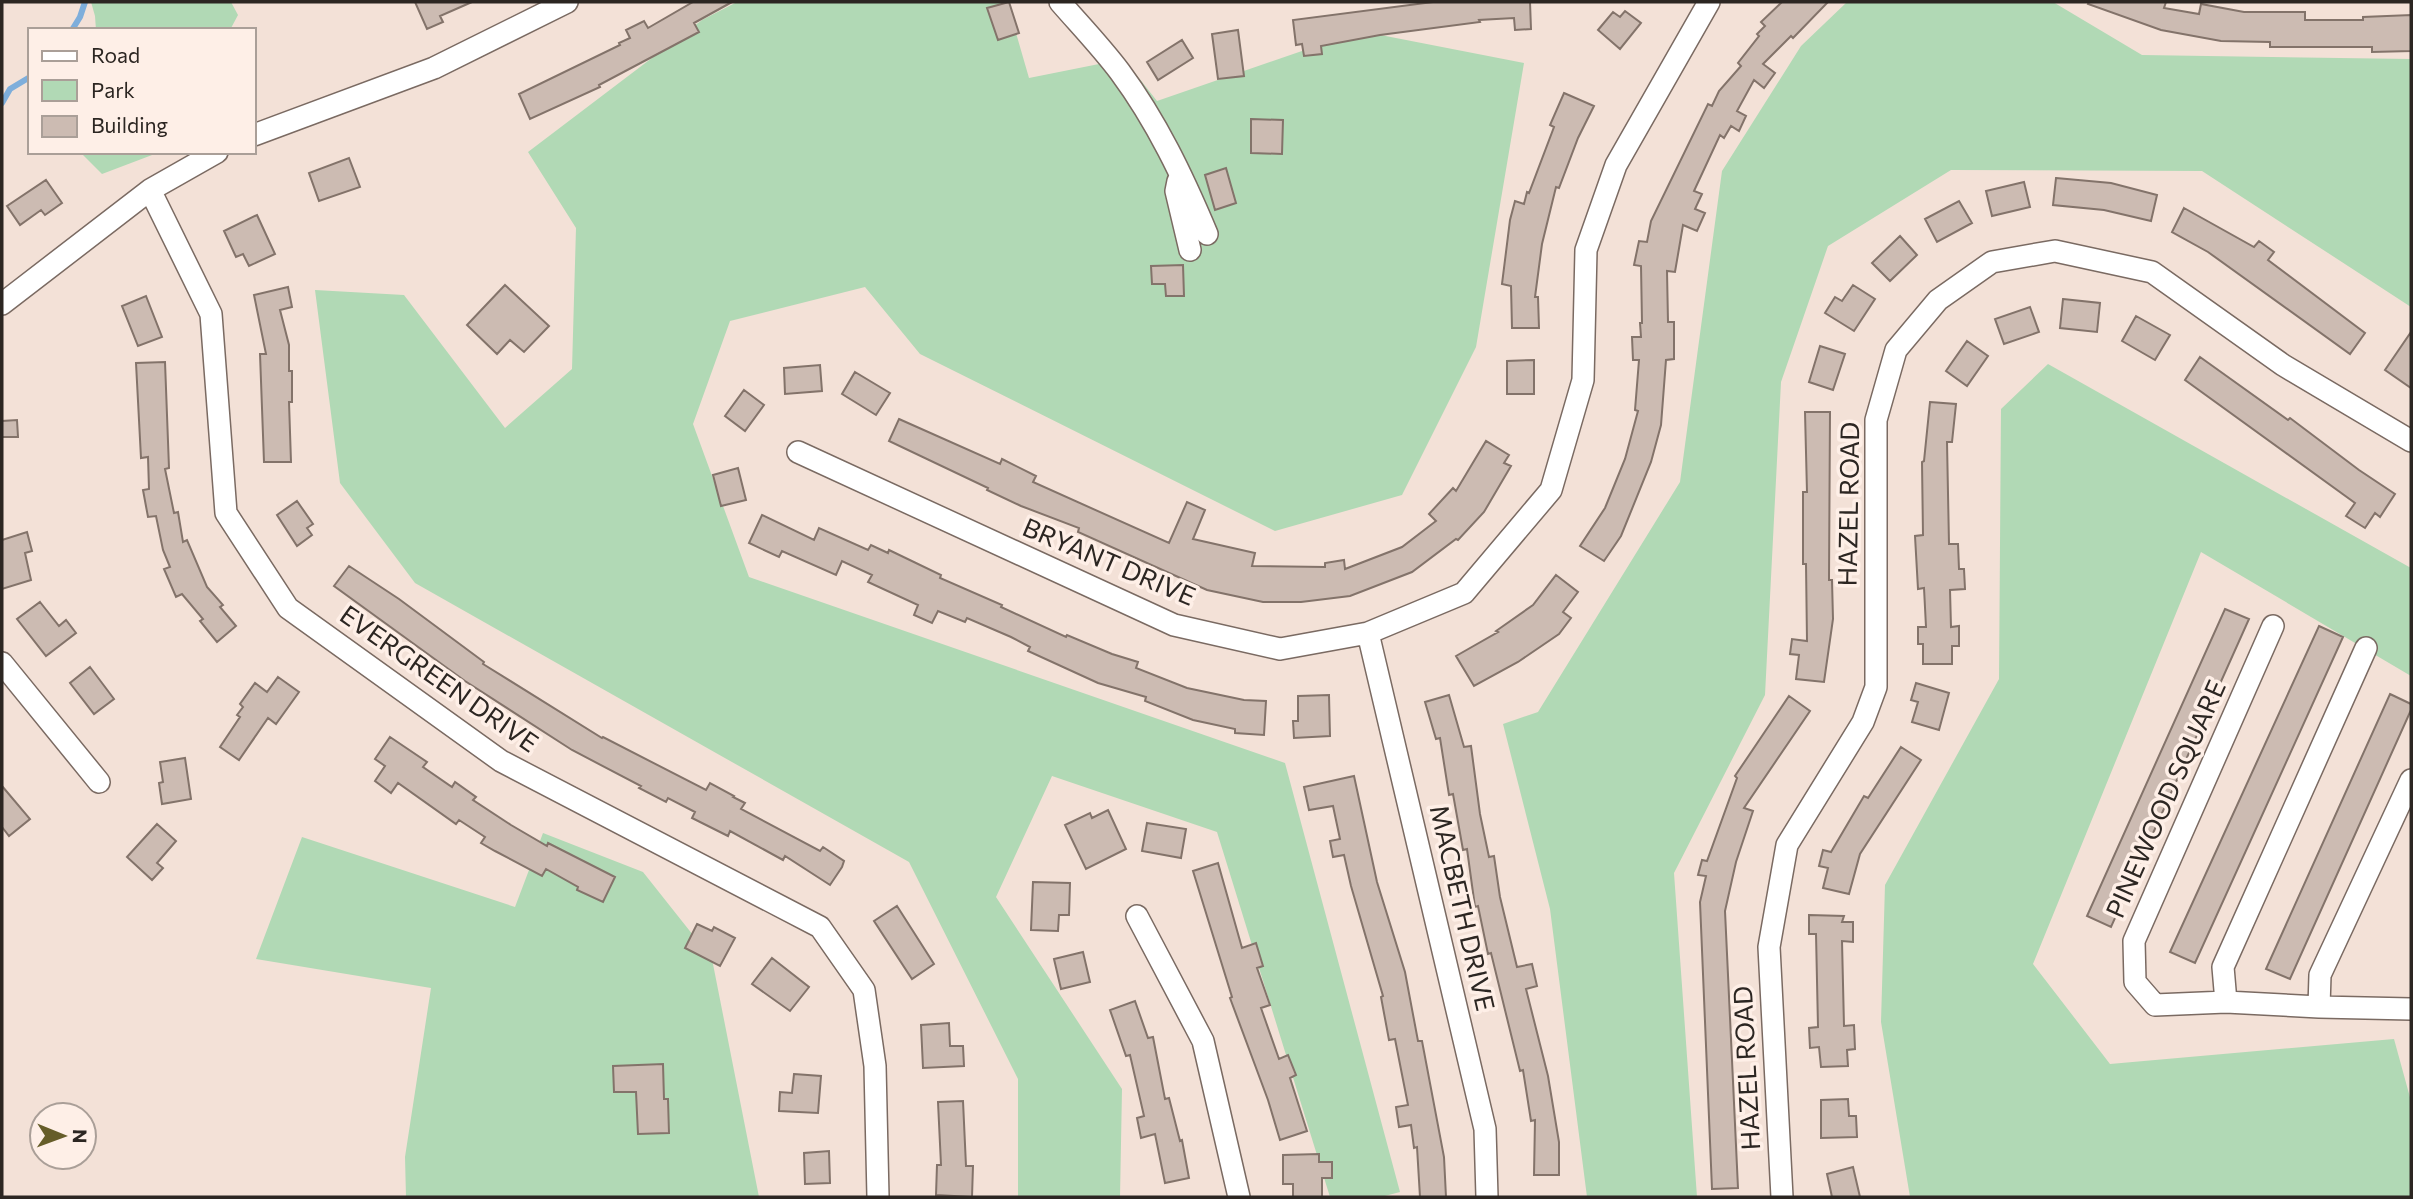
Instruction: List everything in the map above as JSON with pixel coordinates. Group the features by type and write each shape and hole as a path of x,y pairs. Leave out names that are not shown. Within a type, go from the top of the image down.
{"street":[{"path":"256,134 434,68 567,2"},
{"path":"1060,2 1119,70 1141,103 1179,170 1207,234"},
{"name":"BRYANT DRIVE","path":"798,452 1174,625 1280,649 1368,633 1464,593 1551,490 1583,380 1586,250 1616,165 1707,2"},
{"path":"2,304 150,190 213,154"},
{"path":"1179,170 1176,191 1190,250"},
{"name":"EVERGREEN DRIVE","path":"150,190 211,314 226,513 288,608 501,761 820,927 864,990 875,1066 878,1197"},
{"name":"HAZEL ROAD","path":"1782,1197 1769,947 1787,845 1863,722 1876,687 1875,420 1896,350 1938,300 1992,262 2055,251 2152,272 2283,365 2411,441"},
{"name":"PINEWOOD SQUARE","path":"2273,626 2134,941 2135,982 2155,1005 2226,1002 2411,1009"},
{"name":"MACBETH DRIVE","path":"1368,633 1485,1129 1487,1197"},
{"path":"2226,1002 2223,967 2365,648"},
{"path":"2,663 99,782"},
{"path":"2319,1007 2320,975 2411,780"},
{"path":"1137,916 1203,1041 1239,1197"}],"green space":[{"path":"91,2 231,2 238,15 231,28 96,28"},
{"path":"737,2 1007,2 1029,78 1124,59 1157,101 1360,31 1524,63 1476,347 1402,495 1275,531 920,354 865,287 730,321 693,424 749,577 1285,763 1400,1192 1381,1197 1330,1197 1217,832 1052,776 996,897 1122,1089 1120,1197 1018,1197 1018,1079 909,862 415,583 340,483 315,290 404,295 505,428 572,369 576,228 528,152 702,20"},
{"path":"1847,2 2053,2 2142,55 2411,59 2411,307 2202,171 1951,170 1828,246 1781,382 1765,695 1674,873 1697,1197 1587,1197 1550,909 1503,724 1538,712 1680,482 1722,171 1801,46"},
{"path":"83,154 155,154 102,174"},
{"path":"2048,364 2411,568 2411,676 2201,552 2033,964 2110,1064 2394,1039 2411,1101 2411,1197 1910,1197 1881,1022 1885,885 1999,679 2001,409"},
{"path":"543,833 643,872 712,959 759,1197 406,1197 405,1157 431,988 256,959 302,837 515,907"}],"building":[{"path":"415,2 472,2 440,16 443,22 427,29"},
{"path":"693,2 732,2 694,23 699,32 599,85 600,87 530,119 519,94 620,45 619,43 630,38 626,30 644,21 648,28"},
{"path":"1009,2 1019,33 998,40 987,8"},
{"path":"1433,2 1530,2 1531,29 1515,30 1514,18 1479,20 1480,22 1321,46 1322,54 1304,56 1302,44 1296,45 1293,20"},
{"path":"1782,2 1828,2 1763,64 1775,73 1764,88 1754,80 1737,111 1746,116 1739,131 1731,126 1724,138 1720,135 1694,191 1702,194 1695,209 1705,213 1697,231 1683,225 1675,272 1667,271 1668,322 1674,322 1674,359 1666,360 1661,425 1651,462 1621,536 1604,561 1580,546 1605,508 1625,459 1638,411 1635,410 1639,360 1633,360 1632,337 1641,337 1641,266 1634,265 1639,241 1647,242 1651,221 1708,104 1712,106 1719,91 1741,66 1738,63 1765,26 1761,22"},
{"path":"2166,2 2164,8 2199,14 2201,4 2244,12 2305,12 2305,20 2363,20 2363,17 2411,15 2411,51 2372,52 2372,47 2270,47 2270,42 2221,41 2161,30 2088,4"},
{"path":"1625,11 1641,23 1620,49 1598,30 1613,12 1620,17"},
{"path":"1238,30 1244,76 1218,79 1212,34"},
{"path":"1182,40 1193,58 1158,80 1147,62"},
{"path":"1564,93 1594,106 1578,138 1559,188 1556,187 1542,244 1535,297 1538,297 1539,328 1512,328 1511,286 1502,284 1510,220 1515,201 1524,204 1527,192 1529,193 1554,127 1550,125"},
{"path":"1251,119 1283,120 1282,154 1251,153"},
{"path":"349,158 360,187 319,201 309,173"},
{"path":"1226,168 1236,203 1215,210 1205,175"},
{"path":"2056,178 2111,183 2157,195 2151,221 2104,210 2053,205"},
{"path":"46,180 62,203 45,215 41,210 20,225 7,206"},
{"path":"2024,182 2030,207 1992,216 1986,191"},
{"path":"1959,201 1972,223 1937,242 1925,219"},
{"path":"2184,208 2254,247 2259,241 2274,252 2268,260 2365,333 2350,354 2208,252 2172,232"},
{"path":"257,215 275,254 249,266 243,254 236,257 224,231"},
{"path":"1900,236 1917,255 1890,281 1872,263"},
{"path":"1183,265 1184,296 1166,296 1165,284 1152,284 1151,266"},
{"path":"505,285 549,326 524,352 510,340 497,354 467,325"},
{"path":"1853,285 1875,299 1854,331 1825,313 1835,297 1842,301"},
{"path":"288,287 292,307 280,310 289,345 289,371 292,371 292,402 289,402 291,462 264,462 260,354 266,354 254,295"},
{"path":"146,296 162,337 138,346 122,306"},
{"path":"2063,299 2100,303 2097,332 2060,328"},
{"path":"2030,307 2039,332 2004,344 1995,319"},
{"path":"2136,316 2170,335 2155,360 2122,341"},
{"path":"2411,332 2411,388 2385,370"},
{"path":"1967,341 1988,356 1967,386 1946,371"},
{"path":"1820,346 1845,354 1833,390 1809,382"},
{"path":"2200,357 2395,494 2380,517 2375,513 2365,528 2346,516 2355,503 2185,380"},
{"path":"1534,360 1534,394 1507,394 1507,361"},
{"path":"165,362 169,468 165,469 174,513 178,512 183,542 187,540 207,587 236,626 217,642 200,621 203,619 182,594 176,597 164,569 170,567 163,550 156,516 148,517 143,490 149,489 148,457 141,458 136,363"},
{"path":"820,365 822,391 785,394 784,368"},
{"path":"855,372 890,393 876,415 842,394"},
{"path":"744,390 764,405 745,431 725,416"},
{"path":"1930,402 1956,404 1952,442 1947,442 1949,544 1958,544 1959,569 1964,569 1965,589 1950,590 1951,627 1959,626 1959,646 1952,646 1952,664 1923,664 1923,644 1918,644 1918,627 1926,627 1924,588 1918,589 1915,536 1923,535 1922,462"},
{"path":"1805,412 1830,412 1829,580 1832,580 1833,619 1824,682 1796,679 1799,655 1790,654 1792,639 1807,641 1806,564 1803,564 1803,492 1807,492"},
{"path":"899,419 1000,464 1002,459 1036,476 1033,482 1169,543 1187,502 1205,510 1193,539 1255,553 1252,566 1325,567 1325,563 1344,560 1345,569 1402,547 1436,521 1429,514 1453,488 1456,491 1486,441 1509,455 1504,463 1511,466 1484,512 1458,540 1412,572 1350,596 1301,602 1263,602 1207,590 1078,532 1079,528 1021,506 889,441"},
{"path":"17,420 18,437 2,437 2,421"},
{"path":"738,468 746,500 721,506 713,475"},
{"path":"297,501 313,524 307,528 312,535 297,546 277,515"},
{"path":"762,515 814,540 819,528 868,550 871,545 888,553 889,550 941,575 940,578 1002,605 1001,607 1066,637 1067,635 1138,662 1136,668 1187,688 1244,700 1266,701 1264,735 1235,733 1235,729 1193,720 1145,701 1146,697 1098,683 1028,651 1030,647 1011,637 967,618 965,622 938,611 932,623 914,615 918,605 868,582 872,575 842,561 836,575 782,551 779,557 749,543"},
{"path":"27,532 32,551 25,553 31,580 2,589 2,540"},
{"path":"349,566 399,599 484,662 483,664 602,738 706,790 710,783 745,803 741,809 820,851 823,847 844,861 842,867 830,885 785,856 783,860 730,831 728,836 692,818 695,812 668,798 666,802 572,750 465,681 334,586"},
{"path":"1556,575 1578,592 1563,612 1571,618 1559,634 1518,662 1474,686 1456,656 1498,632 1496,631 1533,605"},
{"path":"40,602 59,626 66,620 76,633 46,656 17,619"},
{"path":"2225,609 2249,619 2111,927 2087,916"},
{"path":"2319,626 2343,637 2195,963 2170,952"},
{"path":"90,667 114,699 94,714 70,683"},
{"path":"278,677 299,692 276,724 268,718 239,760 220,747 240,717 237,715 243,707 240,704 255,683 267,692"},
{"path":"1916,683 1949,693 1939,730 1912,722 1918,702 1911,700"},
{"path":"2390,694 2411,704 2411,710 2290,979 2266,969"},
{"path":"1329,695 1330,736 1294,738 1293,721 1298,721 1298,696"},
{"path":"1449,695 1464,747 1471,746 1480,814 1489,857 1494,856 1500,897 1517,967 1532,964 1537,986 1526,989 1548,1076 1559,1142 1559,1175 1534,1175 1535,1120 1531,1121 1523,1070 1520,1071 1491,953 1488,954 1478,906 1475,907 1467,849 1463,850 1453,794 1449,795 1440,738 1436,739 1425,702"},
{"path":"1789,696 1810,711 1744,808 1753,811 1736,862 1725,911 1738,1188 1712,1189 1700,902 1706,876 1698,875 1702,860 1707,861 1737,778 1735,776"},
{"path":"390,737 427,762 423,767 452,787 455,782 476,797 473,800 511,825 547,846 548,843 615,877 603,902 577,890 578,887 546,869 542,876 481,843 485,837 459,820 456,824 398,783 391,793 375,781 385,766 375,759"},
{"path":"1901,747 1921,760 1860,854 1849,894 1823,888 1828,868 1819,866 1823,850 1831,852 1864,796 1868,798"},
{"path":"185,758 191,799 162,804 160,762"},
{"path":"1354,776 1377,882 1405,972 1418,1041 1422,1041 1444,1157 1446,1197 1420,1197 1417,1147 1414,1148 1411,1125 1399,1127 1396,1107 1408,1105 1395,1039 1389,1040 1381,997 1383,996 1344,855 1333,857 1330,841 1340,839 1333,806 1309,810 1304,787"},
{"path":"2,786 30,819 9,836 2,827"},
{"path":"1108,810 1126,849 1086,869 1065,825 1090,813 1092,818"},
{"path":"1147,823 1186,829 1181,858 1142,851"},
{"path":"157,824 176,841 157,863 163,868 152,880 127,857"},
{"path":"1218,863 1242,948 1256,943 1263,966 1257,968 1270,1005 1261,1008 1279,1059 1288,1055 1296,1075 1290,1078 1307,1131 1280,1140 1230,998 1232,997 1193,871"},
{"path":"1033,882 1070,883 1069,915 1059,915 1058,931 1031,930"},
{"path":"897,906 934,964 912,979 874,921"},
{"path":"1809,915 1844,916 1842,922 1853,922 1853,942 1842,941 1844,1026 1854,1025 1855,1049 1847,1050 1848,1066 1821,1067 1819,1047 1810,1048 1809,1028 1818,1027 1816,934 1809,934"},
{"path":"697,924 712,931 714,927 735,938 720,966 685,948"},
{"path":"1083,952 1090,982 1061,989 1054,959"},
{"path":"772,958 809,987 790,1011 752,984"},
{"path":"1135,1001 1148,1038 1153,1037 1165,1099 1169,1098 1180,1141 1182,1140 1189,1178 1165,1183 1155,1134 1141,1138 1137,1118 1144,1116 1130,1055 1126,1056 1110,1010"},
{"path":"949,1023 950,1046 963,1046 964,1066 923,1068 921,1025"},
{"path":"663,1064 669,1133 638,1134 636,1092 614,1092 613,1066"},
{"path":"794,1074 821,1076 818,1113 779,1111 780,1092 792,1093"},
{"path":"1848,1099 1849,1116 1856,1116 1857,1137 1821,1138 1821,1100"},
{"path":"963,1101 966,1166 973,1166 972,1197 936,1195 937,1165 941,1165 938,1102"},
{"path":"829,1151 830,1183 805,1184 804,1153"},
{"path":"1319,1154 1319,1162 1332,1162 1332,1178 1322,1178 1322,1197 1293,1197 1293,1184 1283,1184 1283,1155"},
{"path":"1853,1167 1860,1197 1832,1197 1827,1174"}],"waterway":[{"path":"73,28 85,2"},
{"path":"2,103 10,89 28,78"}]}
